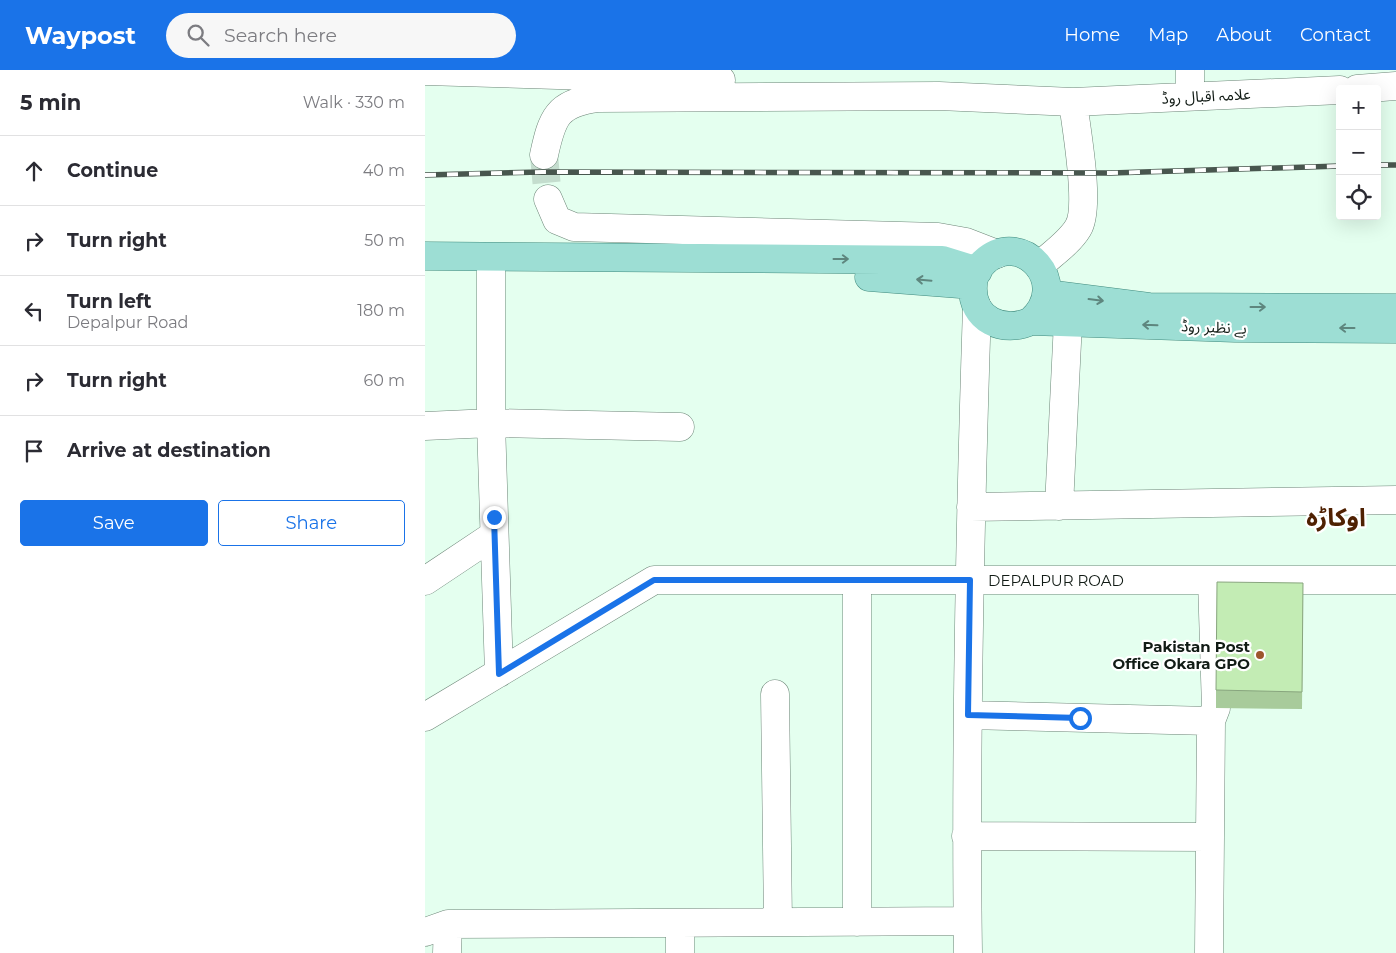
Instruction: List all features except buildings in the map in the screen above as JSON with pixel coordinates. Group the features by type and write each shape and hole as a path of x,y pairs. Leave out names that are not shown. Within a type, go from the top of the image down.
{"main road":[{"path":"425,271 491,270 981,279 1009,252 1020,254 1039,266 1047,284 1047,294 1039,313 1031,320 1011,327 1001,326 983,316 981,279"},
{"path":"425,256 941,260 981,279"},
{"path":"1047,294 1149,307 1396,308"},
{"name":"بے نظیر روڈ","path":"1031,320 1235,328 1396,328"}],"street":[{"path":"425,71 921,85 939,96"},
{"path":"1374,85 1392,81"},
{"name":"علامہ اقبال روڈ","path":"544,155 549,132 560,111 575,101 607,98 939,96 1073,102 1190,83 1336,90"},
{"path":"1039,266 1072,235 1079,226 1082,214 1082,173 1073,102"},
{"path":"548,199 557,220 574,227 938,237 966,242 981,279 971,507 966,836 968,953"},
{"path":"491,270 491,423 499,674"},
{"path":"1059,506 1068,322"},
{"path":"425,426 491,423 680,427"},
{"path":"971,507 1396,500"},
{"path":"425,581 494,535"},
{"name":"DEPALPUR ROAD","path":"425,717 654,580 1396,580"},
{"path":"857,580 857,922"},
{"path":"1209,953 1211,721 1216,708 1213,580"},
{"path":"775,694 777,922"},
{"path":"968,715 1211,721"},
{"path":"966,836 1210,837"},
{"path":"447,953 436,928 679,923 967,922"},
{"path":"679,923 679,953"}],"tunnel":[{"path":"544,155 548,199"}],"railway":[{"path":"1381,165 1396,165"},
{"path":"425,175 542,172 1111,173 1336,166"}],"place":[{"name":"Pakistan Post Office Okara GPO","path":"1260,655"}],"district":[{"name":"اوکاڑہ","path":"1336,517"}],"route":[{"path":"494,517 499,674 654,580 970,580 968,715 1080,718"}]}
